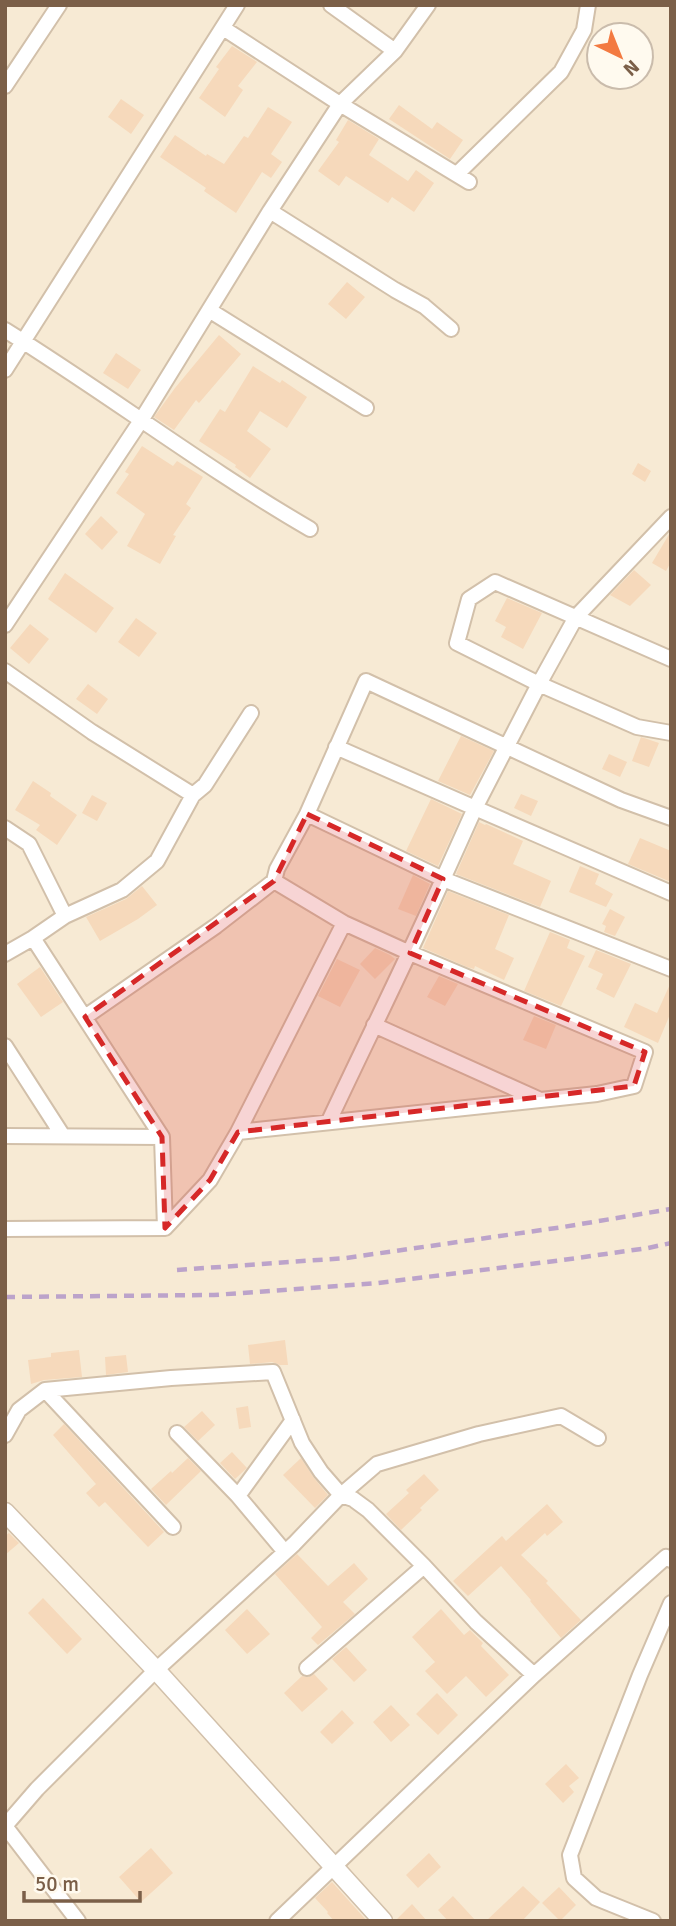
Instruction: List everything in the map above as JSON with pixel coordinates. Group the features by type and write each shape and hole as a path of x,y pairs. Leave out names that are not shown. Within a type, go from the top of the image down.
{"street":[{"path":"5,86 58,5"},
{"path":"5,370 237,5"},
{"path":"331,5 395,51"},
{"path":"5,625 142,419 270,211 340,104 395,51 428,5"},
{"path":"223,28 340,104 463,178 561,72 584,30 588,5"},
{"path":"270,211 424,306 451,329"},
{"path":"209,310 366,408"},
{"path":"5,330 259,499 310,529"},
{"path":"329,1121 410,953 475,808 576,617 671,517"},
{"path":"671,659 495,582 469,599 457,643 539,684 637,727 671,733"},
{"path":"5,671 92,732 193,795"},
{"path":"85,1017 216,926 274,881 276,870 307,814 366,681 621,800 671,818"},
{"path":"5,954 65,916 122,890 157,861 193,795 205,785 251,713"},
{"path":"336,747 671,893"},
{"path":"307,814 443,878 669,965"},
{"path":"5,828 29,844 65,916"},
{"path":"238,1132 597,1094 634,1086 645,1052 344,923 274,881"},
{"path":"5,1229 166,1228 210,1180 238,1132 344,923"},
{"path":"33,938 162,1137 166,1228"},
{"path":"373,1026 539,1100"},
{"path":"5,1046 63,1136"},
{"path":"5,1136 162,1137"},
{"path":"5,1435 19,1409 44,1390 273,1372 302,1443 321,1472 341,1495 354,1499 368,1510 476,1622 534,1675"},
{"path":"44,1390 173,1527"},
{"path":"78,1921 5,1826 37,1789 156,1671 285,1552 341,1495 377,1464 479,1434 561,1416 598,1438"},
{"path":"237,1496 293,1420"},
{"path":"177,1433 285,1552"},
{"path":"5,1512 156,1671 383,1921"},
{"path":"277,1921 534,1675 666,1557 671,1560"},
{"path":"307,1668 424,1566"},
{"path":"653,1921 596,1898 574,1878 570,1855 671,1603"}],"highlighted area":[{"path":"307,814 443,879 410,953 645,1052 634,1086 238,1132 210,1180 165,1228 162,1137 85,1017 274,881"}],"shaded area":[{"path":"5,5 671,5 671,1921 5,1921"}],"building":[{"path":"232,46 257,62 238,86 243,90 225,117 199,98 219,69 216,67"},
{"path":"121,99 144,115 131,134 108,117"},
{"path":"399,105 432,129 437,122 463,140 450,159 389,119"},
{"path":"268,107 292,122 271,154 282,162 271,178 262,172 236,213 204,191 206,188 160,157 175,135 206,156 207,154 224,164 244,136 248,138"},
{"path":"348,120 379,139 369,155 408,181 416,170 434,183 414,212 392,197 388,203 346,176 339,186 318,171 339,142 336,140"},
{"path":"347,282 365,297 346,319 328,304"},
{"path":"219,335 241,354 199,403 196,400 174,430 154,417"},
{"path":"116,353 141,370 128,389 103,373"},
{"path":"253,366 280,383 282,380 307,397 287,428 260,411 247,431 271,449 250,478 235,467 236,465 199,441 220,409 225,412"},
{"path":"142,446 173,466 177,461 203,477 186,504 191,508 173,535 176,536 160,564 127,546 145,514 116,493 129,474 125,472"},
{"path":"638,463 651,471 645,482 632,474"},
{"path":"101,516 118,532 102,550 85,534"},
{"path":"671,531 671,562 666,571 652,563"},
{"path":"634,570 651,585 630,606 610,595"},
{"path":"65,573 114,608 96,633 48,599"},
{"path":"507,598 542,613 523,649 501,637 506,627 495,621"},
{"path":"136,618 157,633 139,657 118,642"},
{"path":"30,624 49,639 29,664 10,648"},
{"path":"88,684 108,699 97,714 76,699"},
{"path":"461,736 494,751 470,795 438,781"},
{"path":"641,737 659,743 649,767 632,761"},
{"path":"609,754 627,762 620,777 602,769"},
{"path":"33,781 77,815 57,845 36,830 40,825 15,810"},
{"path":"521,794 538,801 531,816 514,808"},
{"path":"92,795 107,803 97,821 82,813"},
{"path":"431,799 462,814 438,866 406,851"},
{"path":"479,822 523,841 513,864 551,881 540,907 456,874"},
{"path":"640,838 671,851 671,882 628,864"},
{"path":"580,866 599,874 595,884 613,894 606,907 569,892"},
{"path":"413,875 430,884 416,916 398,909"},
{"path":"142,886 157,905 100,941 86,917 126,899"},
{"path":"448,891 509,915 495,949 514,958 504,980 475,966 474,969 467,967 423,948"},
{"path":"610,909 625,917 615,936 604,932 606,926 602,924"},
{"path":"550,932 570,940 567,948 585,956 561,1006 524,991"},
{"path":"375,948 395,959 375,979 360,964"},
{"path":"596,950 631,964 614,998 596,989 603,974 588,967"},
{"path":"337,959 360,970 340,1007 318,996"},
{"path":"40,967 63,1002 41,1017 17,984"},
{"path":"439,976 458,984 445,1006 427,997"},
{"path":"671,982 671,1012 658,1043 624,1027 635,1003 657,1013"},
{"path":"534,1016 556,1025 546,1049 523,1040"},
{"path":"285,1340 288,1365 272,1362 250,1364 248,1345"},
{"path":"79,1350 82,1377 44,1380 31,1384 28,1360 51,1357 51,1353"},
{"path":"126,1355 128,1372 106,1375 105,1357"},
{"path":"248,1406 251,1427 239,1429 236,1408"},
{"path":"202,1411 215,1425 198,1441 184,1427"},
{"path":"64,1424 164,1532 148,1547 105,1502 99,1507 86,1493 96,1484 53,1435"},
{"path":"232,1452 247,1468 235,1479 220,1463"},
{"path":"188,1458 201,1471 166,1505 151,1489"},
{"path":"301,1458 328,1495 315,1508 283,1475"},
{"path":"424,1474 439,1490 401,1530 386,1514 409,1493 406,1490"},
{"path":"547,1504 563,1522 547,1536 545,1533 521,1555 548,1581 546,1583 581,1620 561,1638 501,1566 468,1596 453,1581 502,1536 506,1541"},
{"path":"9,1533 19,1543 5,1555 5,1536"},
{"path":"297,1554 328,1586 354,1563 368,1579 343,1602 355,1614 318,1645 311,1638 322,1627 275,1574"},
{"path":"43,1598 82,1639 67,1654 28,1613"},
{"path":"247,1609 270,1634 247,1654 225,1630"},
{"path":"441,1609 464,1635 470,1630 483,1643 481,1646 509,1675 486,1697 466,1676 447,1694 425,1671 435,1662 412,1637"},
{"path":"346,1647 367,1670 354,1682 332,1659"},
{"path":"314,1674 328,1689 302,1712 284,1693 302,1676"},
{"path":"437,1693 458,1715 438,1735 416,1714"},
{"path":"391,1705 410,1725 391,1742 373,1722"},
{"path":"342,1710 354,1723 332,1744 320,1732"},
{"path":"566,1764 579,1778 569,1786 574,1792 563,1803 545,1784"},
{"path":"151,1848 173,1873 141,1902 119,1877"},
{"path":"429,1853 441,1867 418,1888 406,1875"},
{"path":"332,1882 367,1921 334,1921 315,1898"},
{"path":"523,1886 540,1902 522,1921 486,1921"},
{"path":"559,1887 576,1905 560,1921 542,1903"},
{"path":"453,1896 476,1921 448,1921 438,1910"},
{"path":"412,1904 427,1921 395,1921"}],"railway":[{"path":"177,1270 346,1258 671,1209"},
{"path":"5,1297 214,1295 378,1283 563,1260 671,1243"}]}
